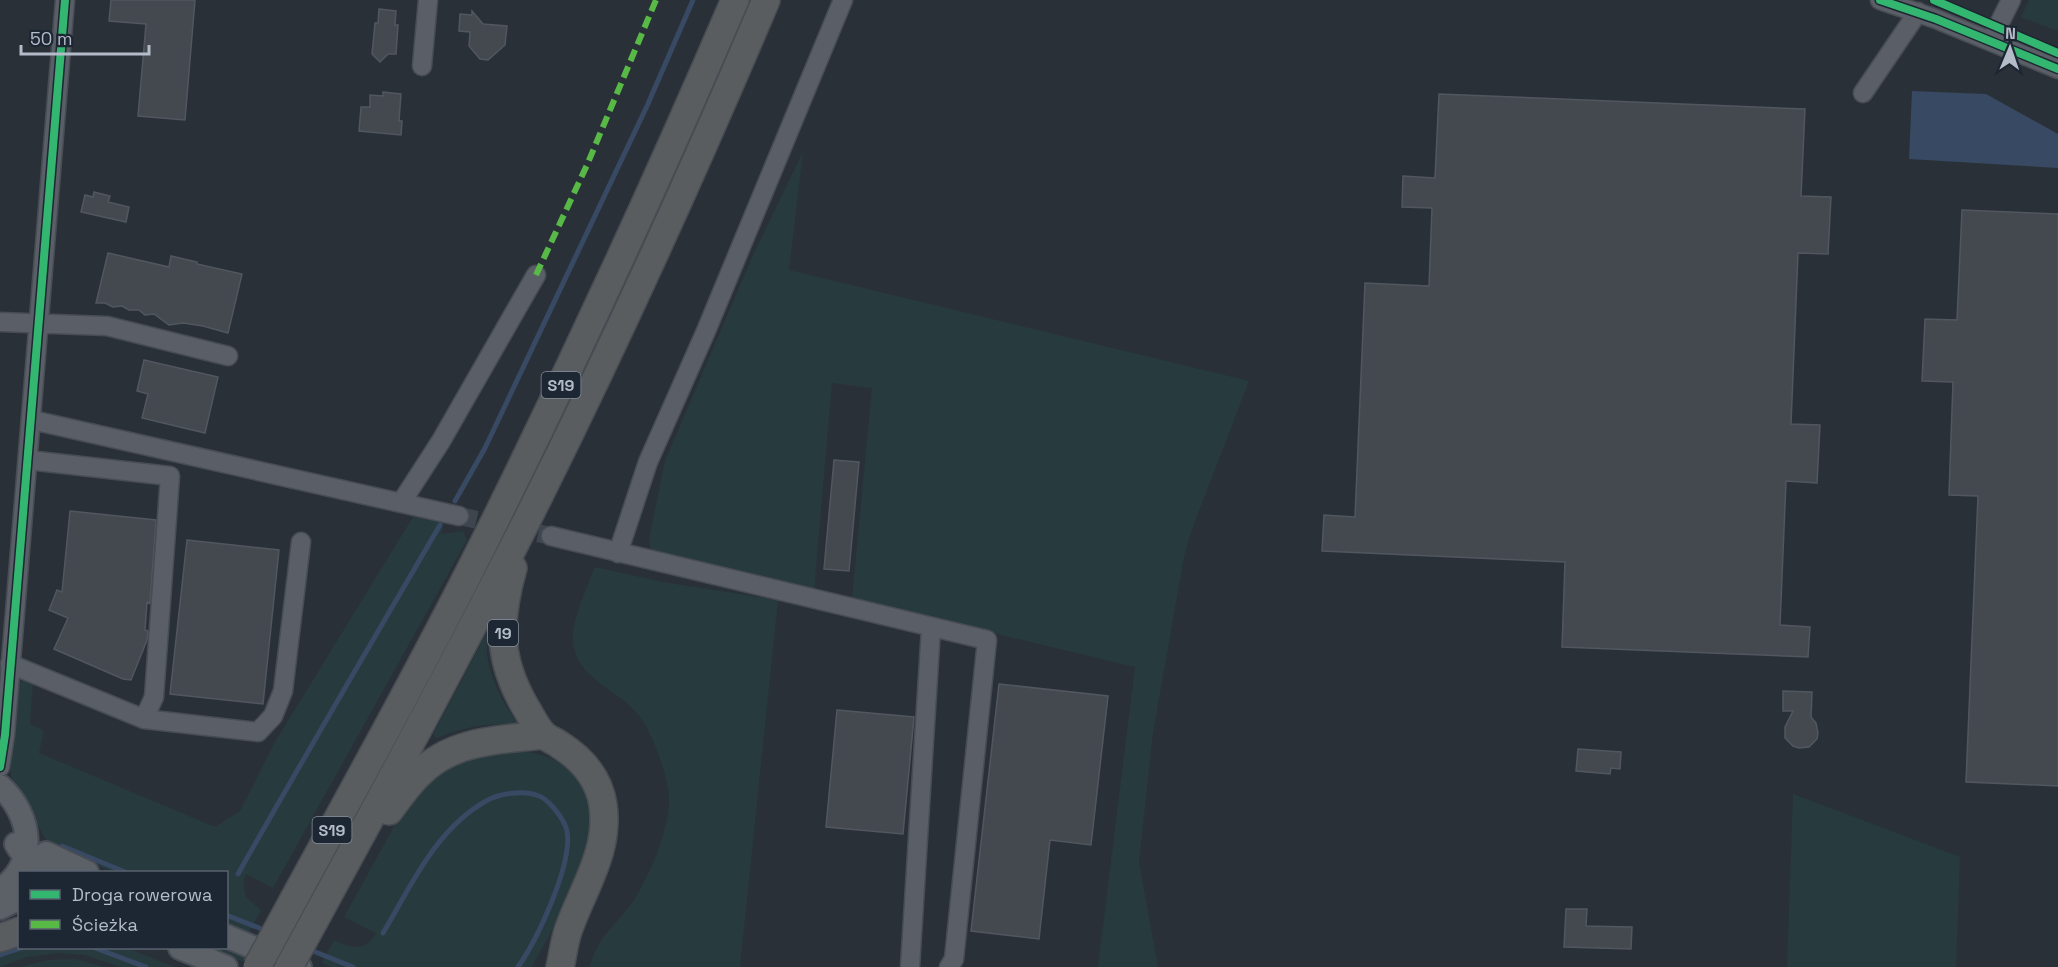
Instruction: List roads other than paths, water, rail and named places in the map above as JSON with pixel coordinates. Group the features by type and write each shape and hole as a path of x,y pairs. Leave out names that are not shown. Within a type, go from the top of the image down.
{"highway":[{"name":"S19","path":"257,967 369,761 501,509 638,223 735,0"},
{"name":"S19","path":"290,967 416,735 525,524 597,376 766,0"},
{"name":"19","path":"525,524 506,590 504,648 507,666 513,686 543,735 571,752 591,772 602,794 605,820 602,845 568,932 560,967"},
{"path":"345,865 418,774 441,757 472,744 543,735"},
{"path":"544,967 568,932"},
{"path":"0,938 18,933"}],"main road":[{"path":"0,785 14,839 26,848 83,871"},
{"path":"26,848 31,862 53,871"},
{"path":"18,871 26,848"},
{"path":"0,908 13,887 18,872"},
{"path":"228,937 300,967"},
{"path":"182,949 226,967"}],"street":[{"path":"0,785 65,0"},
{"path":"422,66 428,0"},
{"path":"618,553 648,462 706,331 843,0"},
{"path":"1880,0 1991,40 2058,69"},
{"path":"1991,40 2011,0"},
{"path":"1863,93 1918,12"},
{"path":"402,503 441,441 536,274"},
{"path":"0,322 107,326 228,356"},
{"path":"32,420 459,516"},
{"path":"28,460 170,476 154,697 144,718"},
{"path":"551,536 987,640 954,959 950,967"},
{"path":"10,663 144,718 258,732 273,716 283,691 301,542"},
{"path":"910,967 931,628"},
{"path":"0,703 8,683"}],"water":[{"path":"1912,91 1986,94 2058,134 2058,168 1909,159"}],"waterway":[{"path":"455,501 485,448 647,106 693,0"},
{"path":"238,874 440,525"},
{"path":"383,933 426,860 453,827 468,813 498,796 512,793 533,794 545,799 560,815 567,831 567,845 565,862 552,901 535,939 518,967"},
{"path":"62,846 123,871"},
{"path":"228,916 267,931"},
{"path":"0,955 18,949"},
{"path":"98,949 146,967"},
{"path":"308,949 353,967"}],"tunnel":[{"path":"459,516 551,536"}]}
